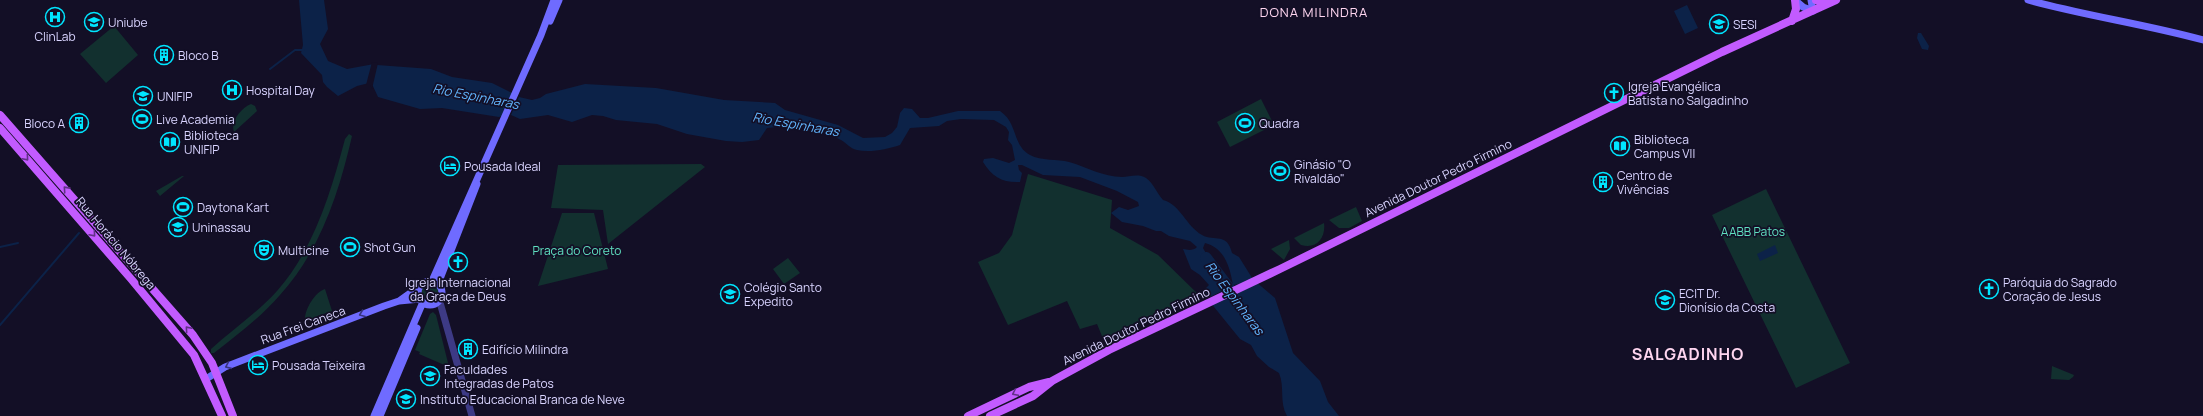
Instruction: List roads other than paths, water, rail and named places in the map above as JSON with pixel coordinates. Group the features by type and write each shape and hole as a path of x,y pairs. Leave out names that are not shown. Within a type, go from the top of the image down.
{"main road":[{"path":"435,283 476,192 479,178 541,35 554,0"},
{"path":"541,35 548,27 559,0"},
{"path":"1795,0 1803,7 1813,11"},
{"path":"1792,21 1796,9 1795,0"},
{"path":"1811,0 1813,11"},
{"path":"1816,0 1833,2"},
{"path":"2028,0 2064,10 2156,27 2203,40"},
{"name":"Avenida Doutor Pedro Firmino","path":"990,416 1033,396 1052,381 1109,350 1285,266 1715,55 1833,2"},
{"name":"Rua Horácio Nóbrega","path":"0,115 193,334 211,361 233,416"},
{"name":"Rua Horácio Nóbrega","path":"0,128 111,255 194,355 222,416"},
{"path":"111,255 112,251 118,249"},
{"path":"380,416 423,302 418,290 421,284 435,283"},
{"path":"423,302 432,304 439,300 441,292 435,283"},
{"name":"Rua Frei Caneca","path":"206,379 215,372 267,349 399,301 421,284"},
{"name":"Rua Frei Caneca","path":"399,301 423,302"},
{"path":"374,416 423,302"},
{"name":"Avenida Doutor Pedro Firmino","path":"968,416 1029,387 1052,381"}],"street":[{"path":"439,300 472,416"}],"water":[{"path":"299,0 324,0 328,29 320,44 328,61 347,69 374,64 369,83 357,86 338,96 327,87 323,82 322,75 301,53 303,45"},
{"path":"1687,5 1698,28 1685,34 1674,11"},
{"path":"1918,33 1921,33 1929,46 1928,50 1922,49 1917,38"},
{"path":"377,65 431,69 452,77 492,83 514,94 505,115 499,117 442,108 420,109 378,97 372,84"},
{"path":"585,84 656,88 724,100 775,103 785,110 838,125 863,138 885,137 892,133 897,127 900,113 904,108 912,109 920,118 928,118 958,111 1000,111 1010,122 1020,146 1024,151 1034,157 1065,161 1115,177 1137,175 1146,178 1163,200 1174,206 1196,231 1207,237 1224,240 1227,242 1232,253 1239,257 1254,281 1233,285 1228,266 1222,254 1217,249 1205,243 1203,248 1226,289 1208,298 1204,290 1209,285 1200,275 1191,269 1183,249 1192,250 1197,247 1190,241 1169,236 1161,231 1122,222 1111,213 1119,207 1128,210 1139,206 1138,202 1117,191 1080,177 1043,175 1022,165 1018,165 1019,170 1022,173 1020,182 998,178 986,167 983,162 984,159 993,158 1009,163 1015,160 1012,145 1008,140 1009,132 1006,127 994,120 961,119 947,121 939,126 910,128 900,145 873,151 862,151 850,147 841,140 823,132 795,127 767,128 759,140 742,142 726,141 687,134 657,124 616,120 603,116 592,115 572,122 548,115 520,119 511,115 519,97 532,100 540,98 546,94"},
{"path":"1775,245 1778,253 1760,261 1757,254"},
{"path":"1255,281 1275,298 1293,353 1320,381 1328,402 1339,416 1287,416 1283,405 1282,384 1279,373 1269,367 1257,356 1251,345 1240,339 1210,302 1229,294 1251,332 1254,333 1252,324 1234,291"}],"waterway":[{"path":"270,69 295,50 304,50"},
{"path":"0,325 79,233"},
{"path":"0,247 18,243"},
{"name":"Rio Espinharas","path":"1206,258 1255,323"}],"place":[{"name":"ClinLab","path":"55,17"},
{"name":"Uniube","path":"94,22"},
{"name":"SESI","path":"1719,24"},
{"name":"Bloco B","path":"164,55"},
{"name":"Hospital Day","path":"232,90"},
{"name":"Igreja Evangélica Batista no Salgadinho","path":"1614,93"},
{"name":"UNIFIP","path":"143,96"},
{"name":"Live Academia","path":"142,119"},
{"name":"Bloco A","path":"79,123"},
{"name":"Quadra","path":"1245,123"},
{"name":"Biblioteca UNIFIP","path":"170,142"},
{"name":"Biblioteca Campus VII","path":"1620,146"},
{"name":"Pousada Ideal","path":"450,166"},
{"name":"Ginásio \"O Rivaldão\"","path":"1280,171"},
{"name":"Centro de Vivências","path":"1603,182"},
{"name":"Daytona Kart","path":"183,207"},
{"name":"Uninassau","path":"178,227"},
{"name":"Shot Gun","path":"350,247"},
{"name":"Multicine","path":"264,250"},
{"name":"Igreja Internacional da Graça de Deus","path":"458,262"},
{"name":"Paróquia do Sagrado Coração de Jesus","path":"1989,289"},
{"name":"Colégio Santo Expedito","path":"730,294"},
{"name":"ECIT Dr. Dionísio da Costa","path":"1665,300"},
{"name":"Edifício Milindra","path":"468,349"},
{"name":"Pousada Teixeira","path":"258,365"},
{"name":"Faculdades Integradas de Patos","path":"430,376"},
{"name":"Instituto Educacional Branca de Neve","path":"406,399"}],"district":[{"name":"DONA MILINDRA","path":"1314,12"},
{"name":"SALGADINHO","path":"1688,354"}],"park label":[{"name":"AABB Patos","path":"1753,231"},
{"name":"Praça do Coreto","path":"577,250"}]}
